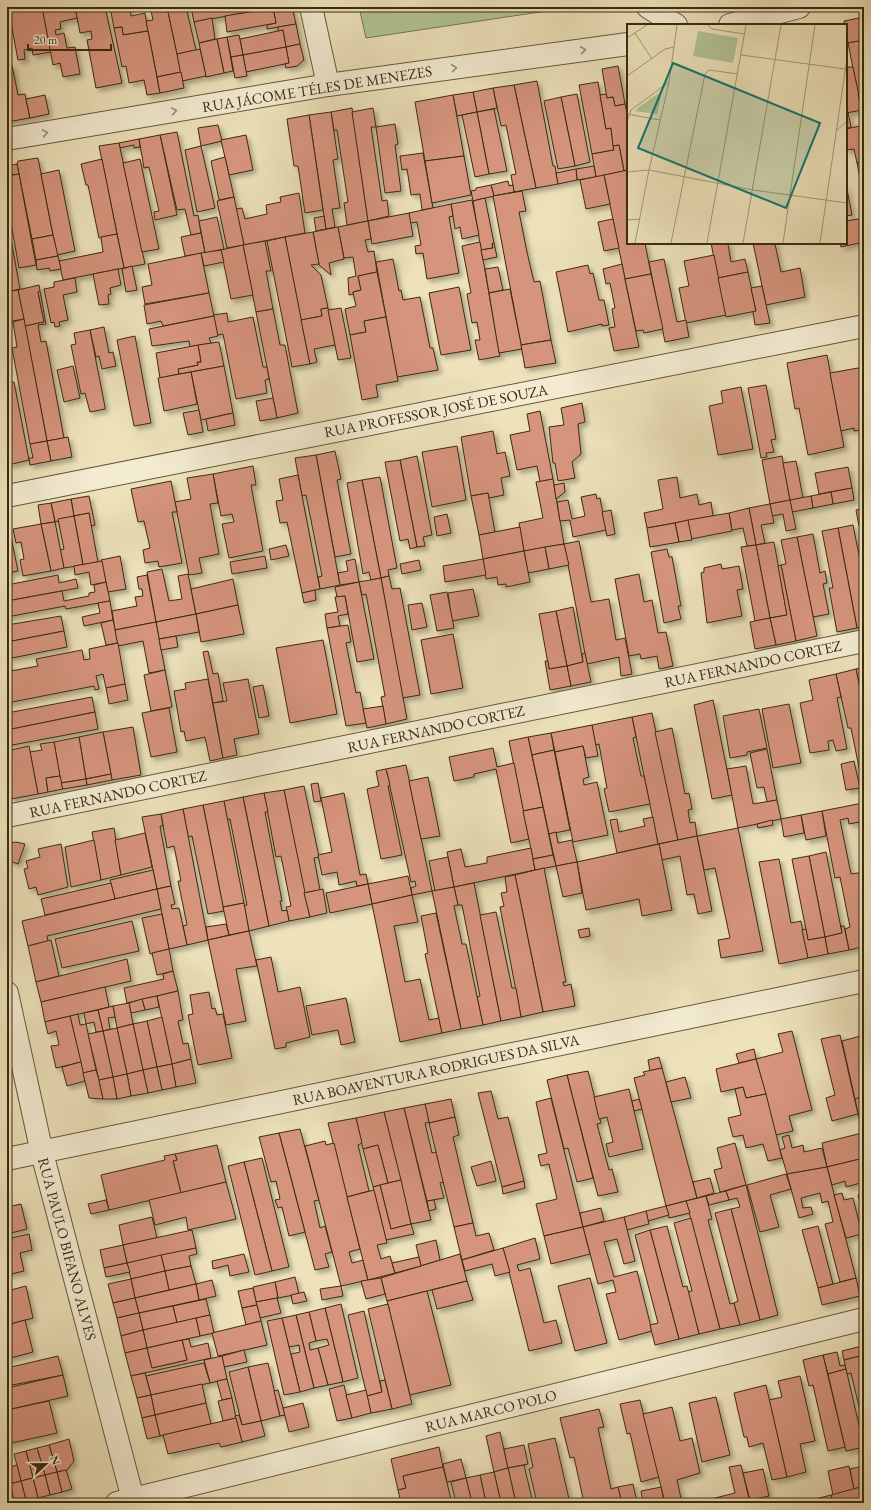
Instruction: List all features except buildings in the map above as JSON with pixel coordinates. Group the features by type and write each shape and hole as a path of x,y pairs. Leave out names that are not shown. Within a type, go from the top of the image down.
{"street":[{"path":"311,7 328,85"},
{"path":"648,7 674,24"},
{"path":"734,24 799,7"},
{"name":"RUA JÁCOME TÉLES DE MENEZES","path":"7,139 328,85 627,44"},
{"name":"RUA PROFESSOR JOSÉ DE SOUZA","path":"7,496 864,326"},
{"name":"RUA FERNANDO CORTEZ","path":"7,816 864,641"},
{"name":"RUA BOAVENTURA RODRIGUES DA SILVA","path":"7,1160 864,981"},
{"name":"RUA PAULO BIFANO ALVES","path":"7,993 42,1153 128,1502"},
{"name":"RUA MARCO POLO","path":"128,1502 864,1319"}],"green space":[{"path":"359,7 573,7 366,38"}]}
